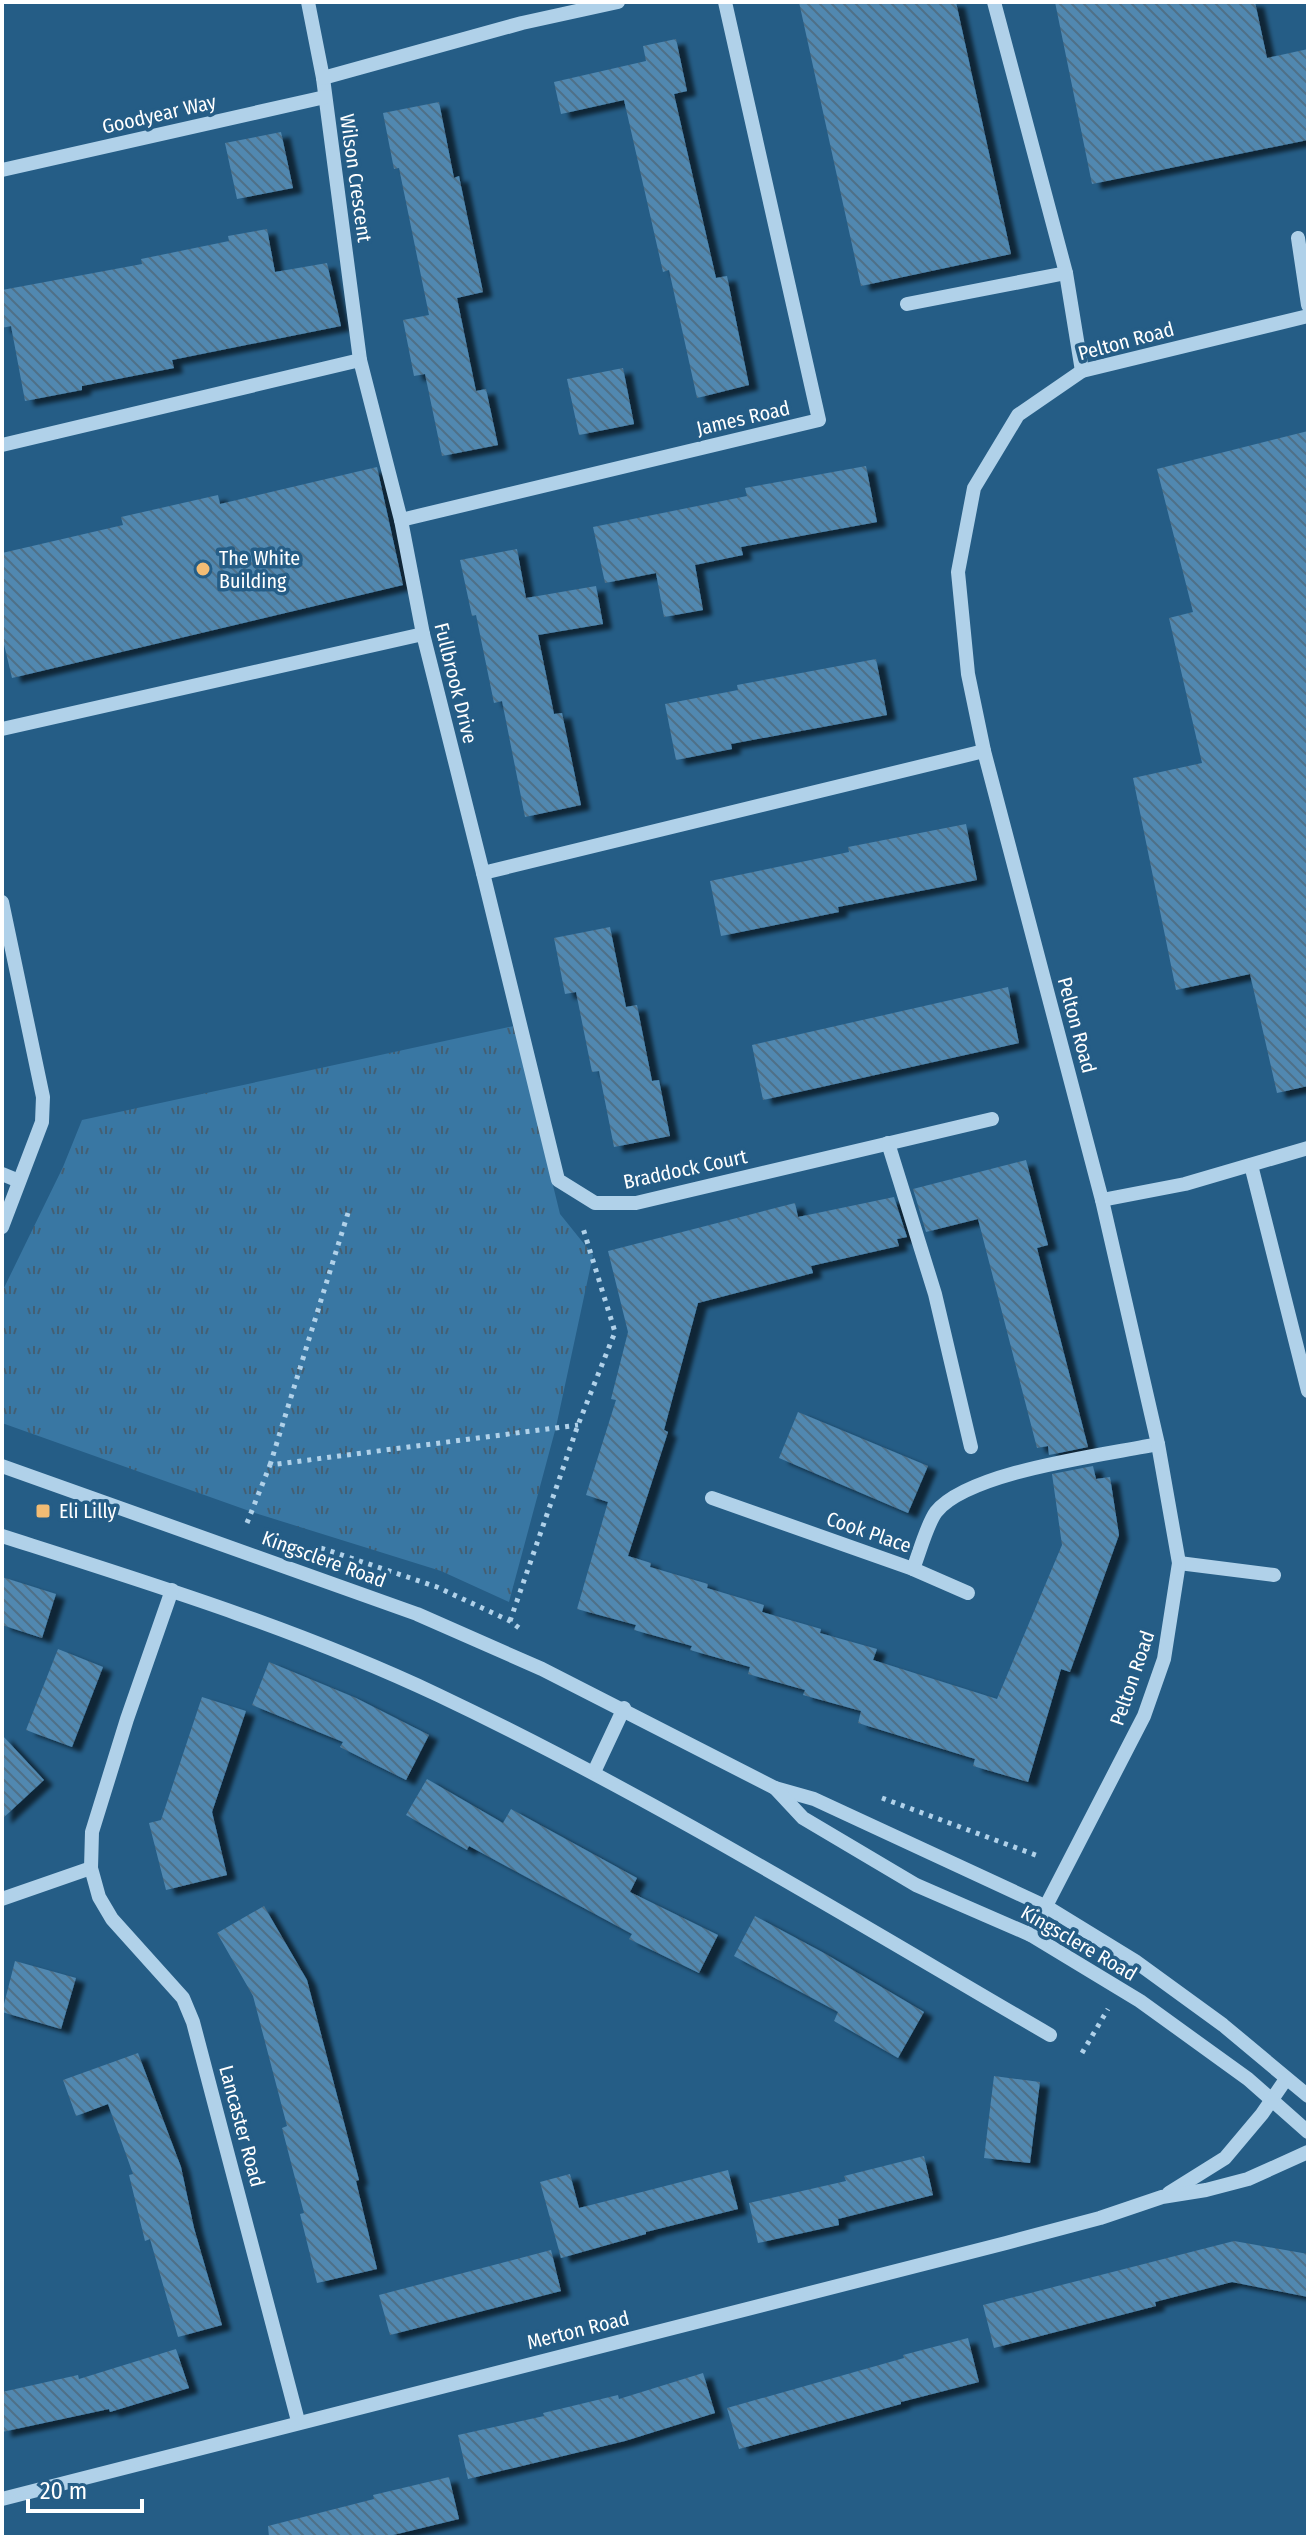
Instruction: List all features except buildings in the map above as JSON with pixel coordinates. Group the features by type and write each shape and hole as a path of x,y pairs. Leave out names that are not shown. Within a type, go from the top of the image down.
{"street":[{"name":"Wilson Crescent","path":"308,2 323,78 360,360"},
{"path":"323,78 522,23 618,2"},
{"name":"James Road","path":"401,520 819,420 725,2"},
{"path":"994,2 1066,273 1082,371"},
{"name":"Goodyear Way","path":"2,170 325,97"},
{"path":"1298,238 1308,305"},
{"path":"907,304 1066,273"},
{"name":"Pelton Road","path":"1031,1935 1144,1716 1164,1659 1179,1563 1158,1444 1102,1200 984,751 968,674 958,572 974,488 1018,415 1082,371 1308,316"},
{"path":"2,445 360,360"},
{"name":"Fullbrook Drive","path":"360,360 401,520 423,634 483,873"},
{"path":"2,729 423,634"},
{"path":"567,1185 558,1180 483,873 984,751"},
{"path":"2,902 43,1097 42,1122 2,1227"},
{"name":"Braddock Court","path":"567,1185 595,1203 636,1203 992,1119"},
{"path":"888,1143 935,1294 971,1447"},
{"path":"1102,1200 1185,1184 1308,1148"},
{"path":"1251,1165 1308,1391"},
{"path":"2,1174 19,1181"},
{"name":"Cook Place","path":"712,1498 913,1569 935,1513 962,1491 1002,1476 1158,1444"},
{"name":"Kingsclere Road","path":"2,1466 417,1614 624,1708 775,1788 814,1799 1047,1907 1147,1970 1223,2025 1308,2096"},
{"path":"2,1536 268,1624 436,1694 594,1772 1050,2035"},
{"path":"1179,1563 1274,1575"},
{"path":"913,1569 968,1593"},
{"name":"Lancaster Road","path":"172,1590 92,1832 91,1868 99,1897 112,1919 183,1998 193,2022 298,2421"},
{"path":"594,1772 624,1708"},
{"name":"Kingsclere Road","path":"775,1788 803,1818 916,1885 1031,1935 1140,2001 1199,2042 1308,2132"},
{"path":"2,1899 91,1868"},
{"name":"Merton Road","path":"1162,2197 1225,2158 1286,2079"},
{"name":"Merton Road","path":"2,2499 1087,2222 1162,2197 1248,2179 1308,2152"}],"path":[{"path":"510,1621 578,1425 615,1332 593,1255 567,1185"},
{"path":"247,1523 270,1465 348,1213"},
{"path":"270,1465 578,1425"}],"green space":[{"path":"514,1026 560,1214 593,1255 556,1427 509,1602 441,1571 255,1513 2,1423 2,1292 63,1167 82,1120"}],"place":[{"name":"The White Building","path":"203,569"},
{"name":"Eli Lilly","path":"43,1511"}]}
